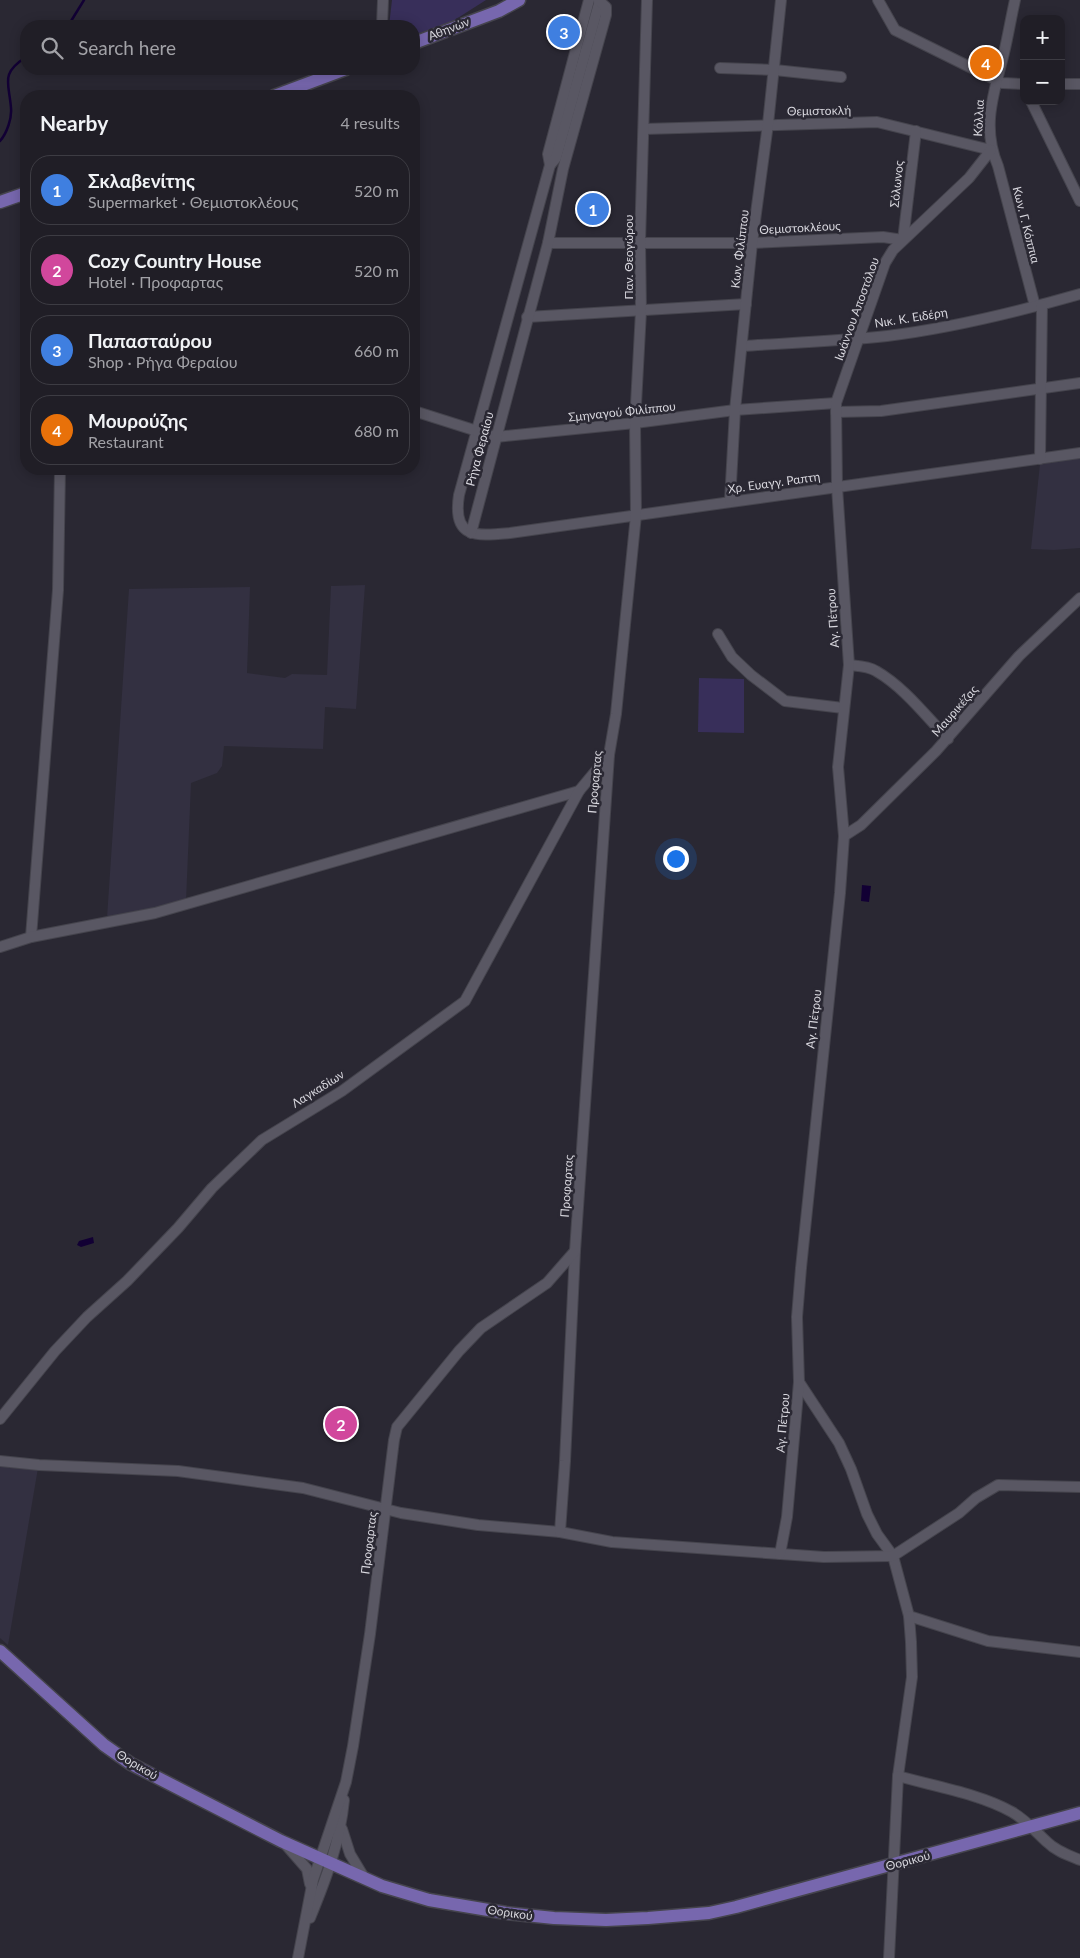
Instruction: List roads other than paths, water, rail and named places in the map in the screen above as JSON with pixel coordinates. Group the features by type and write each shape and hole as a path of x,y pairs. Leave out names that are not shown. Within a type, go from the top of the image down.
{"main road":[{"name":"Αθηνών","path":"420,41 485,16 509,2"},
{"path":"290,90 330,75"},
{"path":"0,202 20,195"},
{"name":"Θορικού","path":"0,1651 104,1745 131,1764 281,1841 365,1880 399,1892 439,1902 506,1913 554,1918 606,1920 709,1913 894,1865 1080,1813"}],"street":[{"path":"382,20 383,0"},
{"name":"Ρήγα Φεραίου","path":"596,0 606,7 606,15 563,169 548,243 471,533 460,524 457,509 459,495 550,165 556,158 596,0"},
{"name":"Παν. Θεογώρου","path":"636,515 635,424 641,311 640,242 647,0"},
{"name":"Κων. Φιλίππου","path":"730,501 735,410 743,346 752,242 775,70 781,0"},
{"path":"878,0 895,30 997,80 1020,85"},
{"name":"Κόλλια","path":"992,150 989,132 991,102 1015,0"},
{"path":"720,68 775,70 841,77"},
{"path":"1065,84 1080,84"},
{"path":"1033,105 1080,201"},
{"name":"Θεμιστοκλή","path":"644,129 877,122 992,150"},
{"name":"Σόλωνος","path":"903,240 916,131"},
{"name":"Ιωάννου Αποστόλου","path":"837,486 836,407 885,263 893,250 969,178 992,150"},
{"name":"Κων. Γ. Κόππια","path":"992,150 1038,306 1041,389 1040,459"},
{"path":"550,165 563,169"},
{"name":"Θεμιστοκλέους","path":"548,243 752,242 883,237 903,240"},
{"name":"Νικ. Κ. Ειδέρη","path":"743,346 860,338 928,330 1038,306 1080,294"},
{"path":"527,317 746,304"},
{"name":"Σμηναγού Φιλίππου","path":"420,413 496,438 635,424 735,410 836,407 881,410 1080,383"},
{"name":"Χρ. Ευαγγ. Ραπτη","path":"471,533 478,535 494,534 1080,453"},
{"path":"31,937 58,590 60,475"},
{"name":"Αγ. Πέτρου","path":"780,1554 787,1517 798,1382 797,1317 801,1268 840,893 844,836 838,767 849,665 837,486"},
{"name":"Προφαρτας","path":"298,1958 346,1782 353,1746 370,1634 397,1427 459,1350 480,1328 547,1283 576,1251 609,755 616,714 636,515"},
{"name":"Μαυρικέζας","path":"844,836 861,825 948,739 1019,656 1080,598"},
{"path":"718,634 732,657 785,701 844,708"},
{"path":"849,665 868,667 876,671 906,695 948,739"},
{"name":"Λαγκαδίων","path":"0,1418 54,1351 87,1317 127,1281 178,1228 212,1188 262,1140 342,1091 466,1000 579,792 609,755"},
{"path":"0,947 31,937 155,913 579,792"},
{"path":"560,1532 566,1461 576,1251"},
{"path":"798,1382 838,1444 851,1469 867,1514 877,1534 893,1556 909,1616 912,1642 912,1677 895,1802 889,1958"},
{"path":"0,1461 39,1465 178,1471 303,1488 386,1509 478,1525 560,1532 612,1542 824,1557 893,1556 960,1513 976,1498 998,1485 1080,1487"},
{"path":"909,1616 988,1641 1080,1652"},
{"path":"898,1776 953,1790 1011,1811 1032,1826 1054,1848 1080,1860"},
{"name":"Προφαρτας","path":"304,1932 309,1900 342,1826 346,1782"},
{"path":"342,1826 350,1854 365,1880"},
{"path":"281,1841 307,1869 311,1880 309,1900"}],"waterway":[{"path":"72,20 84,0"},
{"path":"0,141 7,130 11,116 8,85 9,74 12,68 20,62"}],"place":[{"name":"Παπασταύρου","path":"564,32"},
{"name":"Μουρούζης","path":"986,63"},
{"name":"Σκλαβενίτης","path":"593,209"},
{"name":"Cozy Country House","path":"341,1424"}]}
